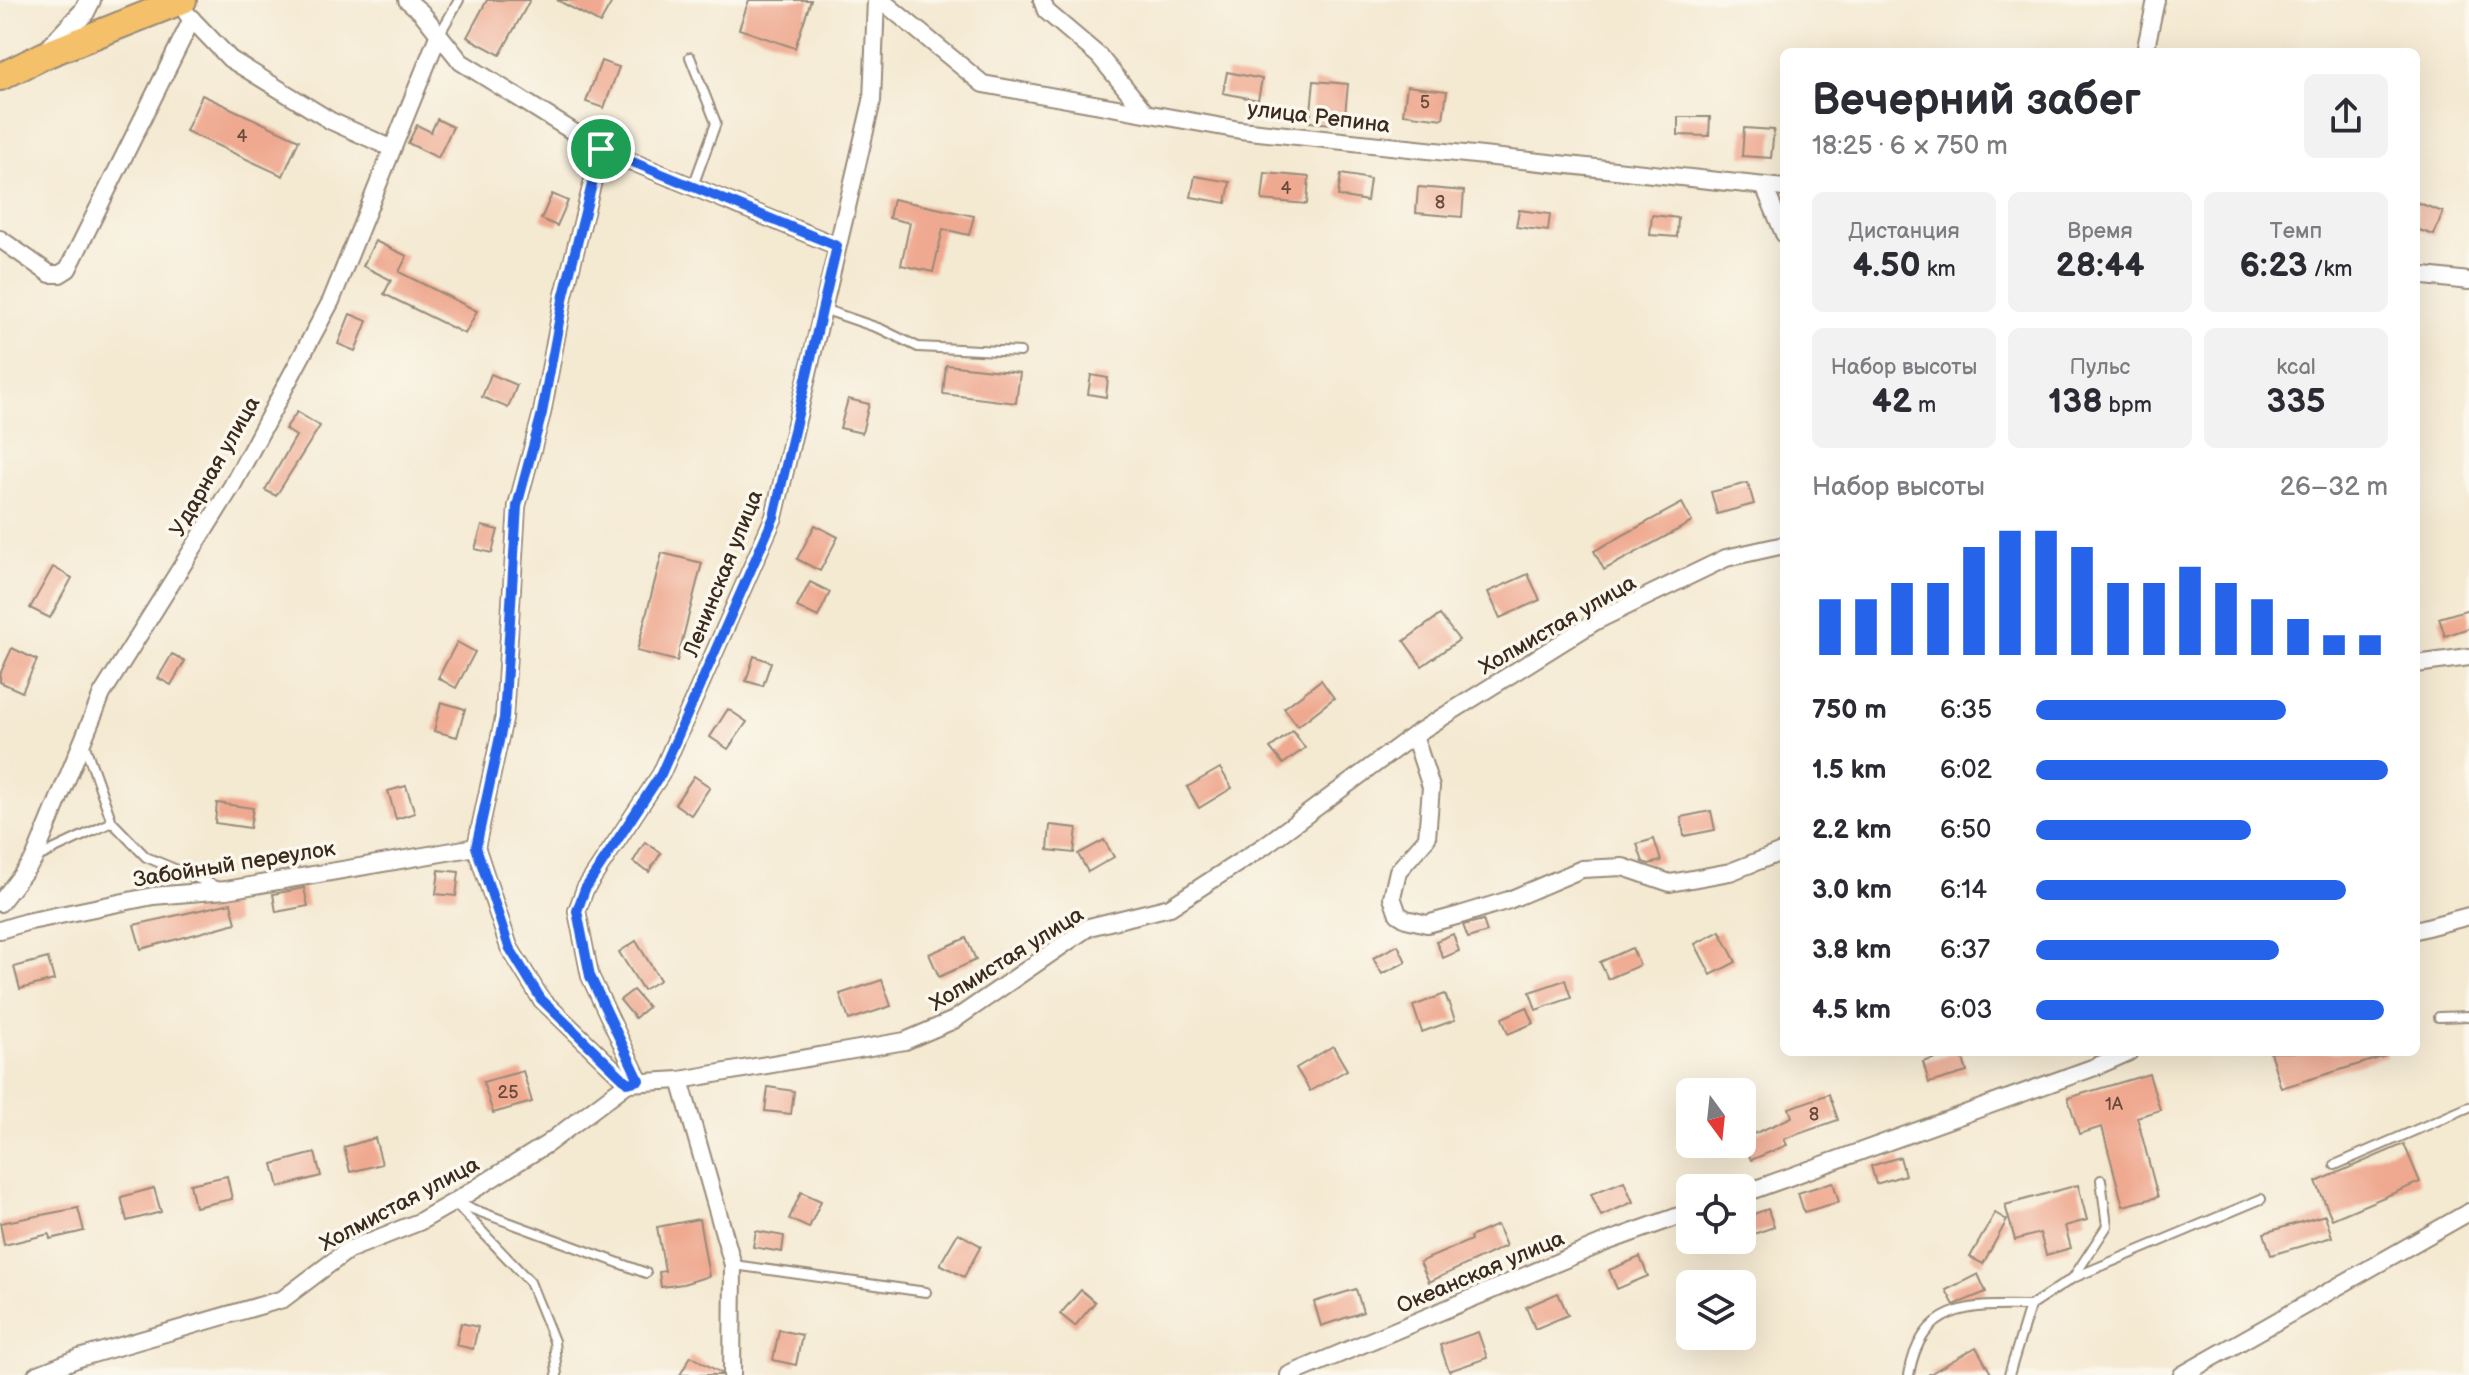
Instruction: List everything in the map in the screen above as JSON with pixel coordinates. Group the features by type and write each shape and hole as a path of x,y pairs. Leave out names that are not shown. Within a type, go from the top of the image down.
{"main road":[{"path":"0,77 45,55 181,5"}],"street":[{"path":"45,55 84,12 90,0"},
{"path":"407,0 421,12 461,62 601,149 837,246"},
{"name":"улица Репина","path":"878,0 983,84 1240,130 1780,188"},
{"name":"Ленинская улица","path":"633,1082 590,976 577,911 585,889 661,774 774,517 872,101 878,0"},
{"path":"1042,0 1046,11 1099,56 1146,113"},
{"path":"2146,48 2156,0"},
{"path":"0,239 50,274 60,274 68,269 181,5 230,59 331,121 391,148"},
{"name":"Ударная улица","path":"0,903 34,859 102,694 232,486 331,301 438,36"},
{"path":"601,149 564,295 542,413 517,506 504,718 476,847 509,947 541,999 633,1082"},
{"path":"1764,186 1780,224"},
{"path":"2420,275 2469,281"},
{"name":"Холмистая улица","path":"36,1375 79,1358 283,1299 348,1250 419,1222 454,1202 547,1144 633,1082 680,1080 905,1041 954,1020 1089,927 1170,907 1264,846 1414,735 1596,621 1726,558 1780,546"},
{"path":"2420,663 2469,657"},
{"path":"1414,735 1431,787 1427,838 1398,871 1392,897 1398,914 1406,919 1427,924 1460,915 1509,900 1582,869 1623,867 1670,883 1730,872 1780,853"},
{"name":"Забойный переулок","path":"0,930 153,896 226,890 476,847"},
{"path":"2420,929 2469,916"},
{"path":"1756,1189 2119,1056"},
{"path":"680,1080 733,1265 732,1375"},
{"path":"2182,1375 2469,1212"},
{"name":"Океанская улица","path":"1289,1375 1606,1242 1676,1217"}],"lane":[{"path":"438,36 459,0"},
{"path":"690,57 716,123 693,187"},
{"path":"822,309 881,329 918,347 1020,352"},
{"path":"83,738 112,822 146,857 226,890"},
{"path":"34,859 112,822"},
{"path":"2439,1017 2469,1016"},
{"path":"2335,1165 2469,1107"},
{"path":"2073,1278 2107,1226 2101,1180"},
{"path":"1909,1375 1912,1356 1932,1323 1975,1305 2030,1306 2073,1278 2261,1199"},
{"path":"454,1202 646,1273"},
{"path":"454,1202 530,1282 554,1341 557,1375"},
{"path":"733,1265 926,1292"},
{"path":"2009,1375 2030,1306"}],"building":[{"path":"487,0 530,0 500,55 467,37"},
{"path":"557,0 613,0 600,23"},
{"path":"749,0 811,0 795,48 739,29"},
{"path":"601,61 619,67 604,108 586,102"},
{"path":"1227,72 1262,79 1258,100 1223,93"},
{"path":"1314,81 1348,84 1344,125 1310,122"},
{"path":"1407,86 1447,91 1443,119 1403,114"},
{"path":"202,95 299,140 283,176 186,131"},
{"path":"1678,117 1710,117 1709,136 1678,135"},
{"path":"437,119 453,127 438,158 408,143 417,125 431,132"},
{"path":"1744,128 1774,130 1771,158 1742,156"},
{"path":"1265,173 1309,177 1307,204 1262,200"},
{"path":"1341,174 1370,179 1367,201 1338,196"},
{"path":"1195,176 1230,182 1226,203 1191,197"},
{"path":"1418,187 1464,191 1462,217 1416,213"},
{"path":"552,194 568,201 557,226 541,219"},
{"path":"893,199 974,216 969,235 943,229 933,272 901,265 910,223 889,218"},
{"path":"2420,203 2443,212 2434,235 2420,230"},
{"path":"1519,210 1550,214 1548,231 1516,227"},
{"path":"1652,215 1678,218 1677,237 1650,235"},
{"path":"375,241 407,256 399,272 477,311 465,334 384,294 391,280 363,266"},
{"path":"350,314 367,321 355,351 338,344"},
{"path":"946,365 1020,373 1016,403 943,394"},
{"path":"491,374 517,385 508,408 482,397"},
{"path":"1091,375 1108,378 1106,397 1088,394"},
{"path":"848,399 869,404 862,433 840,428"},
{"path":"297,412 320,426 276,496 265,490 296,436 285,429"},
{"path":"1748,483 1754,504 1717,514 1711,492"},
{"path":"1682,503 1692,522 1604,570 1594,551"},
{"path":"815,525 838,537 820,571 797,559"},
{"path":"482,526 498,530 492,553 475,549"},
{"path":"662,553 702,563 677,661 637,651"},
{"path":"53,567 72,578 50,618 30,608"},
{"path":"1528,574 1540,600 1500,618 1488,592"},
{"path":"810,582 830,592 818,617 797,607"},
{"path":"2469,609 2469,628 2445,636 2439,618"},
{"path":"1440,615 1459,640 1422,666 1404,641"},
{"path":"457,642 475,652 456,688 438,678"},
{"path":"12,648 37,660 22,692 0,682 0,674"},
{"path":"172,654 185,661 171,685 158,678"},
{"path":"754,656 771,662 763,686 746,681"},
{"path":"1321,680 1334,698 1298,726 1284,708"},
{"path":"441,702 465,709 457,737 434,731"},
{"path":"728,709 747,722 728,749 710,737"},
{"path":"1293,731 1305,748 1283,764 1270,748"},
{"path":"1220,768 1232,788 1199,808 1187,787"},
{"path":"694,776 710,787 691,815 675,804"},
{"path":"406,786 415,813 396,819 388,791"},
{"path":"217,803 253,808 250,828 215,823"},
{"path":"1711,811 1715,830 1684,836 1681,817"},
{"path":"1050,825 1077,828 1074,853 1048,850"},
{"path":"1654,839 1661,861 1643,862 1637,844"},
{"path":"1104,840 1114,857 1088,872 1078,854"},
{"path":"645,842 661,853 649,872 633,862"},
{"path":"439,870 459,872 456,896 436,894"},
{"path":"304,888 308,906 276,912 273,894"},
{"path":"231,903 236,923 141,949 134,925"},
{"path":"1483,920 1487,932 1468,938 1463,925"},
{"path":"1720,931 1736,962 1711,975 1695,944"},
{"path":"1453,934 1459,951 1443,958 1436,941"},
{"path":"966,938 976,960 939,977 929,954"},
{"path":"636,941 660,980 643,990 619,952"},
{"path":"1398,945 1406,962 1382,974 1373,958"},
{"path":"1632,948 1640,965 1608,979 1600,962"},
{"path":"48,958 54,980 20,989 14,967"},
{"path":"882,980 891,1006 849,1020 840,994"},
{"path":"1565,980 1571,998 1536,1010 1530,992"},
{"path":"633,990 648,1007 635,1018 620,1000"},
{"path":"1445,994 1455,1020 1422,1032 1413,1006"},
{"path":"1527,1007 1534,1023 1508,1034 1502,1018"},
{"path":"1333,1046 1347,1070 1310,1091 1296,1068"},
{"path":"1943,1056 1962,1056 1967,1072 1929,1083 1923,1062"},
{"path":"2271,1056 2386,1056 2281,1088"},
{"path":"523,1071 532,1102 493,1113 483,1082"},
{"path":"2149,1074 2160,1110 2137,1117 2158,1197 2123,1206 2102,1127 2079,1134 2068,1098"},
{"path":"768,1087 794,1091 791,1114 765,1111"},
{"path":"1829,1094 1838,1120 1784,1139 1787,1145 1756,1158 1756,1133 1792,1117 1789,1108"},
{"path":"375,1138 382,1164 350,1172 344,1147"},
{"path":"2404,1144 2420,1182 2332,1219 2316,1182"},
{"path":"315,1153 321,1176 279,1187 273,1164"},
{"path":"1900,1157 1905,1175 1876,1184 1871,1166"},
{"path":"227,1176 232,1199 195,1207 190,1184"},
{"path":"1624,1181 1633,1202 1601,1216 1591,1194"},
{"path":"1833,1182 1839,1202 1804,1212 1798,1193"},
{"path":"2078,1185 2087,1220 2065,1226 2071,1248 2046,1255 2040,1233 2015,1240 2005,1205"},
{"path":"154,1188 161,1212 127,1221 121,1197"},
{"path":"801,1192 821,1201 809,1228 789,1219"},
{"path":"78,1208 84,1231 50,1239 49,1234 4,1245 0,1223"},
{"path":"1768,1209 1774,1227 1756,1233 1756,1213"},
{"path":"1995,1213 2007,1220 1983,1264 1970,1257"},
{"path":"2325,1215 2332,1237 2271,1255 2264,1233"},
{"path":"699,1219 709,1276 661,1287 659,1272 665,1271 657,1227"},
{"path":"1497,1225 1506,1246 1429,1282 1420,1262"},
{"path":"756,1231 784,1236 782,1252 753,1247"},
{"path":"958,1233 981,1246 964,1277 940,1264"},
{"path":"1640,1257 1648,1276 1617,1289 1609,1270"},
{"path":"1978,1274 1986,1292 1954,1305 1946,1290"},
{"path":"1356,1289 1363,1312 1321,1326 1314,1302"},
{"path":"1081,1290 1095,1302 1075,1326 1060,1314"},
{"path":"1558,1293 1568,1315 1535,1329 1526,1307"},
{"path":"461,1323 478,1327 473,1349 456,1345"},
{"path":"779,1330 802,1335 796,1365 773,1360"},
{"path":"1478,1332 1487,1358 1449,1371 1440,1345"},
{"path":"1976,1347 1992,1375 1928,1375"},
{"path":"691,1356 721,1373 721,1375 680,1375"}],"route":[{"path":"601,149 837,246 774,517 661,774 585,889 577,911 590,976 639,1080 628,1083 541,999 509,947 476,847 504,718 517,506 542,413 564,295 601,149"}]}
